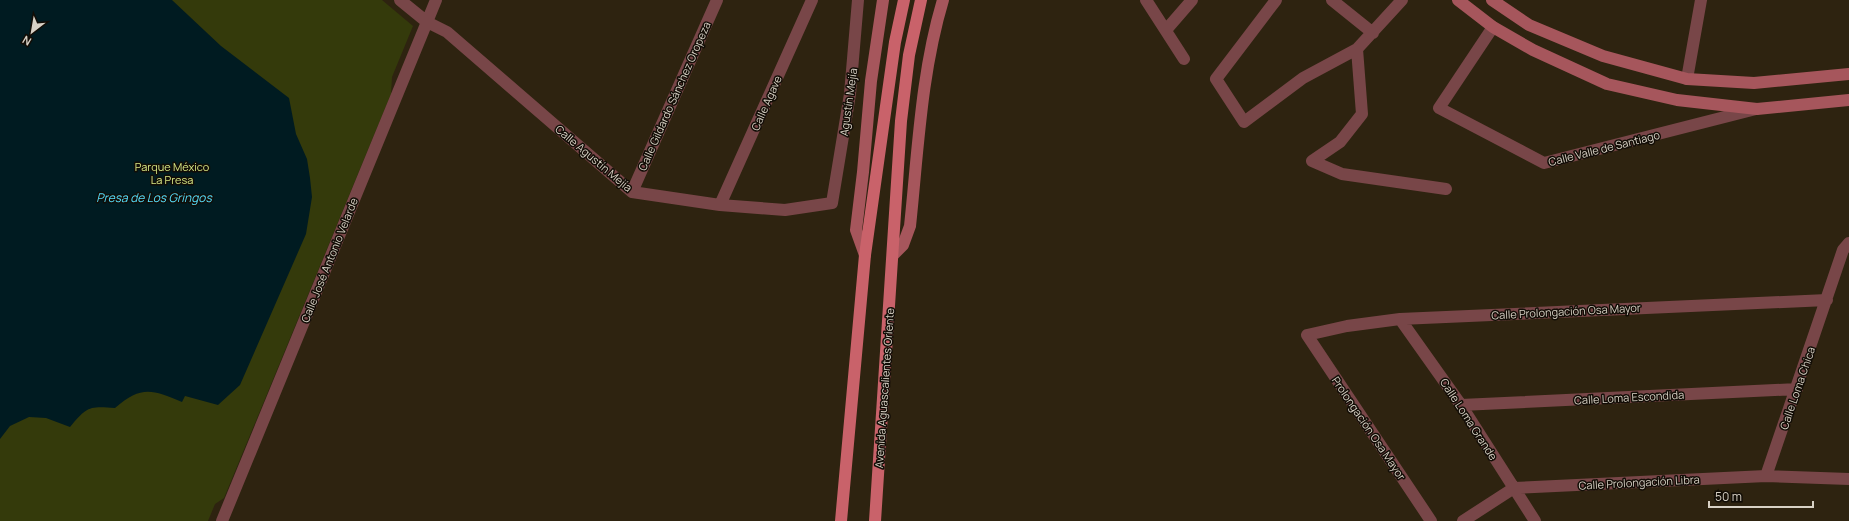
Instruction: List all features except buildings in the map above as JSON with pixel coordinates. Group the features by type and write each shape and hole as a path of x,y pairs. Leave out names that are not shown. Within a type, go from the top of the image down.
{"main road":[{"path":"865,256 856,230 856,218 863,172 871,81 884,0"},
{"path":"841,521 865,256 895,42 904,0"},
{"name":"Avenida Aguascalientes Oriente","path":"875,521 901,121 909,55 921,0"},
{"path":"893,255 903,245 910,226 923,97 930,55 943,0"},
{"path":"1458,0 1493,27 1532,50 1607,84 1677,100 1757,109 1849,100"},
{"path":"1492,0 1530,25 1603,56 1687,79 1754,83 1849,74"}],"street":[{"name":"Calle Agustín Mejía","path":"400,0 426,22 447,32 632,192 720,205 785,210 832,203"},
{"name":"Calle José Antonio Velarde","path":"222,521 436,0"},
{"name":"Calle Gildardo Sánchez Oropeza","path":"632,192 717,0"},
{"name":"Calle Agave","path":"720,205 812,0"},
{"name":"Agustín Mejía","path":"832,203 850,94 858,0"},
{"path":"1146,0 1184,59"},
{"path":"1166,30 1192,0"},
{"path":"1276,0 1216,79 1244,122 1303,78 1356,49 1373,33 1402,0"},
{"path":"1332,0 1373,33"},
{"path":"1687,79 1701,0"},
{"name":"Calle Valle de Santiago","path":"1493,27 1439,108 1544,163 1757,109"},
{"path":"1356,49 1362,114 1340,142 1312,161 1342,174 1446,189"},
{"name":"Calle Loma Chica","path":"1766,476 1797,389 1843,250 1849,242"},
{"name":"Calle Prolongación Osa Mayor","path":"1307,335 1347,326 1400,319 1827,300"},
{"name":"Calle Loma Grande","path":"1400,319 1461,406 1535,521"},
{"name":"Prolongación Osa Mayor","path":"1307,335 1431,521"},
{"name":"Calle Loma Escondida","path":"1461,406 1797,389"},
{"name":"Calle Prolongación Libra","path":"1514,488 1766,476 1849,478"},
{"path":"1463,521 1514,488"}],"green space":[{"name":"Presa de Los Gringos","path":"0,0 382,0 413,26 392,77 391,94 224,498 215,504 208,521 0,521"}],"water":[{"name":"Presa de Los Gringos","path":"0,0 172,0 221,46 289,98 296,134 307,159 310,178 312,197 306,234 240,385 218,405 185,396 182,402 154,392 139,393 115,408 99,407 89,409 80,415 70,427 46,418 29,417 10,426 0,439"}],"park label":[{"name":"Parque México La Presa","path":"172,172"}]}
